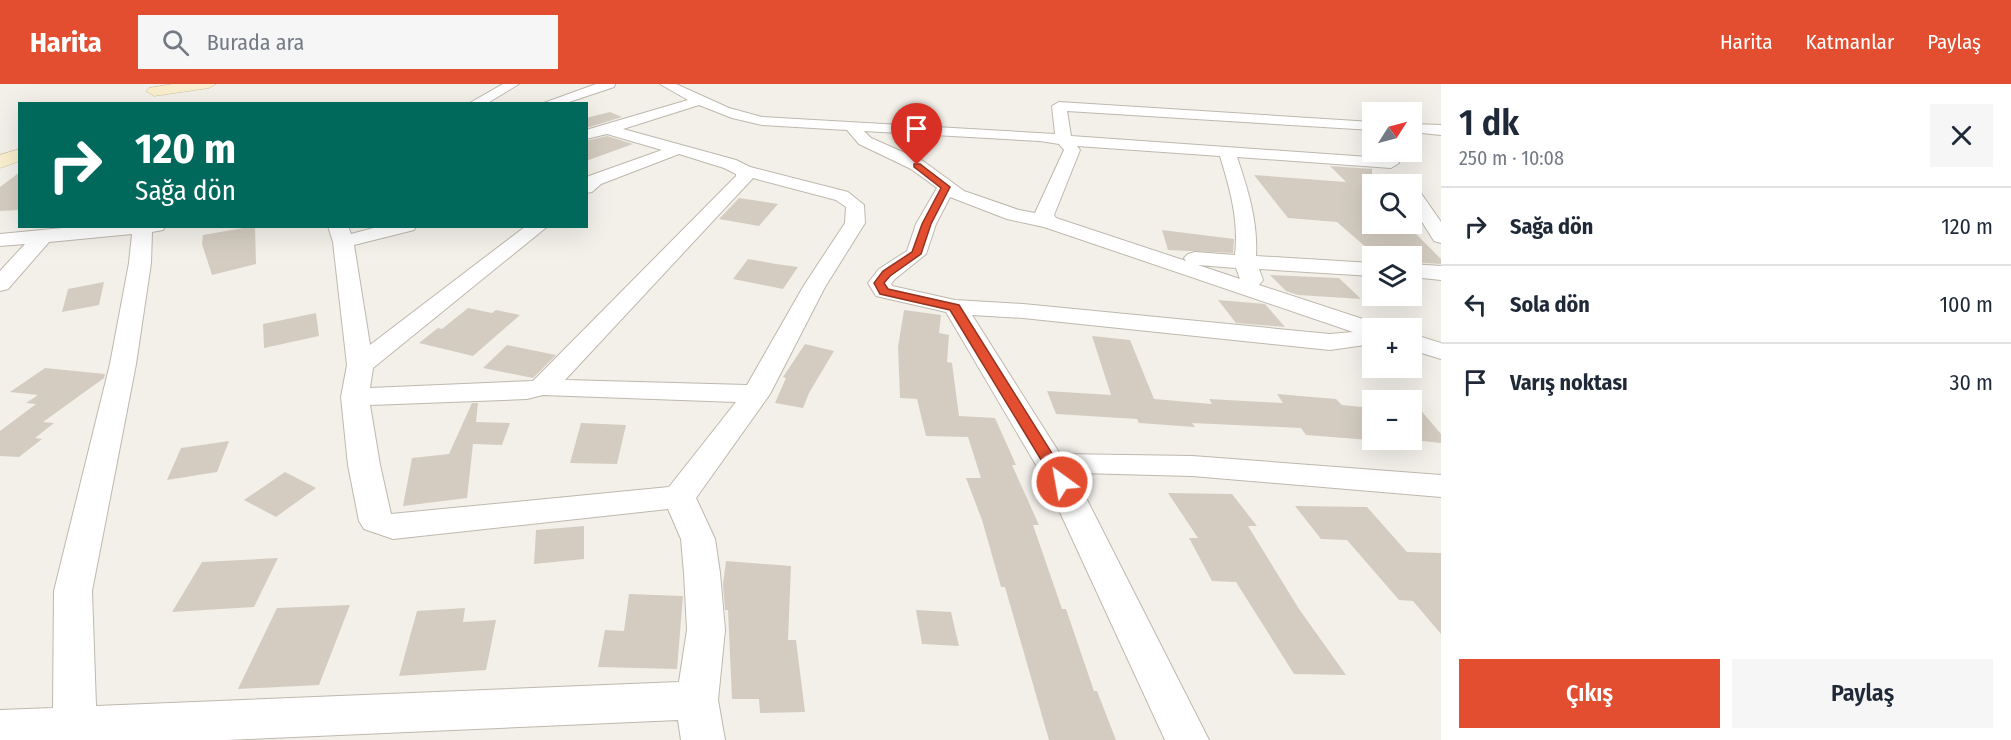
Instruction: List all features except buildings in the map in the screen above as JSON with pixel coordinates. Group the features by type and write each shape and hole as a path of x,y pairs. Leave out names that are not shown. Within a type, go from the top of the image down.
{"street":[{"path":"145,102 154,96 153,87 209,84"},
{"path":"478,102 513,84"},
{"path":"554,102 609,84"},
{"path":"666,84 699,101 751,120 1040,136 1064,140 1227,152 1362,156"},
{"path":"597,132 699,101"},
{"path":"1049,222 1044,215 1072,150 1064,140 1059,106 1362,126"},
{"path":"852,127 866,141 917,165 958,195 1014,215 1049,222 1255,289 1362,326"},
{"path":"1422,129 1441,130"},
{"path":"390,228 340,234 360,365 355,397 364,465 376,521 393,527 679,497 756,394 814,287 855,223 855,205 842,196 744,171 730,164 597,132"},
{"path":"589,184 676,150"},
{"path":"1227,152 1241,197 1247,236 1245,262 1255,289"},
{"path":"0,162 18,154"},
{"path":"543,387 745,177 744,171"},
{"path":"946,187 926,224 916,254 887,273 879,283 884,291 955,307 1023,311 1330,342 1362,338"},
{"path":"1422,208 1441,237"},
{"path":"0,240 137,228"},
{"path":"74,734 73,591 123,364 148,228"},
{"path":"360,365 536,228"},
{"path":"0,284 42,237"},
{"path":"1142,253 1362,268"},
{"path":"1422,272 1441,273"},
{"path":"955,307 1062,482 1187,740"},
{"path":"1422,345 1441,351"},
{"path":"355,397 527,391 543,387 756,394"},
{"path":"1062,482 1066,462 1192,466 1428,485 1441,508"},
{"path":"0,730 74,734 700,720 706,630 702,573 698,539 679,497"}],"route":[{"path":"917,165 946,187 926,224 916,254 887,273 879,283 884,291 955,307 1062,482"}]}
